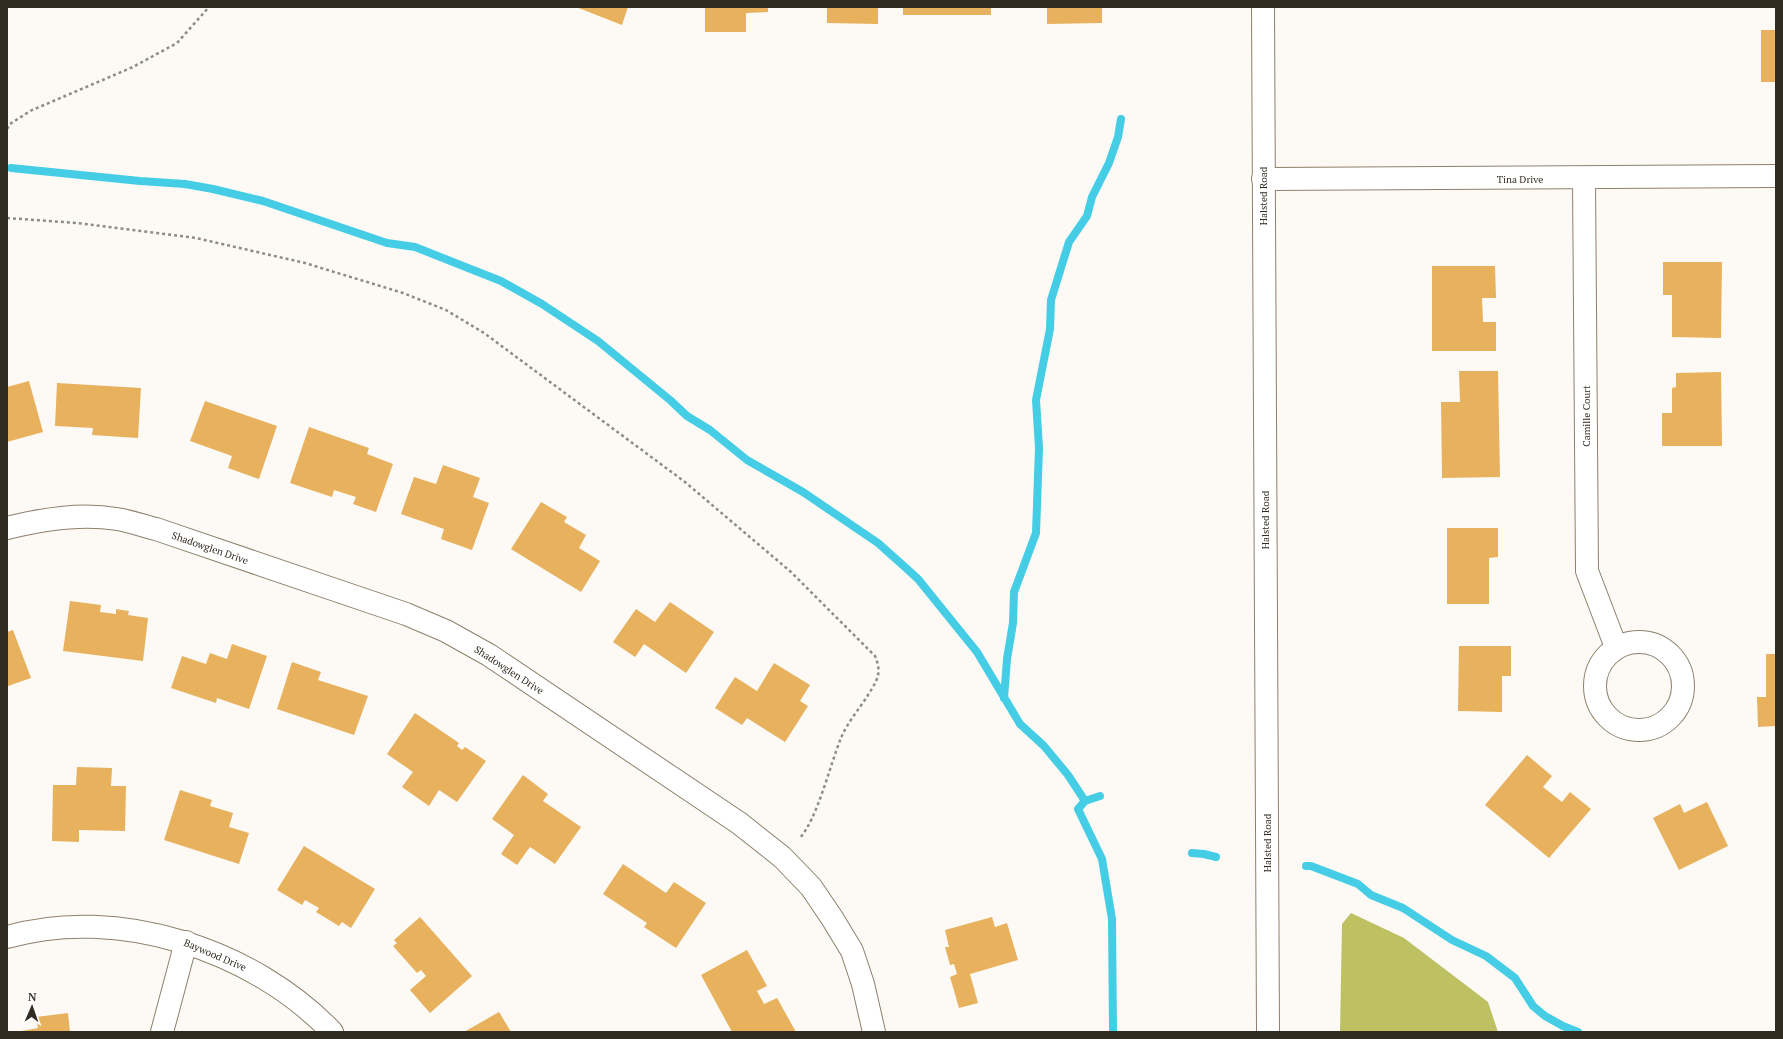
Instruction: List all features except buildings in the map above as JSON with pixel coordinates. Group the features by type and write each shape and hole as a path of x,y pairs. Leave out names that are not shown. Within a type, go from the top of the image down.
{"street":[{"name":"Halsted Road","path":"1263,7 1268,1032"},
{"name":"Tina Drive","path":"1263,179 1776,176"},
{"name":"Camille Court","path":"1584,178 1587,571 1616,647"},
{"name":"Shadowglen Drive","path":"7,528 32,522 74,517 117,519 163,532 406,614 446,631 489,655 739,823 782,857 811,887 852,951 863,984 874,1032"},
{"path":"1633,642 1651,642 1666,650 1678,663 1684,680 1683,697 1675,713 1662,725 1645,730 1628,729 1612,722 1601,708 1595,692 1596,675 1604,659 1616,647 1633,642"},
{"name":"Baywood Drive","path":"7,936 66,927 102,928 146,933 186,942 242,965 274,983 316,1015 332,1032"},
{"path":"162,1032 186,942"}],"path":[{"path":"7,129 10,124 30,111 133,67 176,43 209,7"},
{"path":"7,218 77,223 196,238 305,263 403,293 446,310 484,333 685,482 791,572 875,656 880,667 878,680 841,736 817,805 804,834 782,857"}],"green space":[{"path":"1351,913 1404,938 1488,1002 1498,1032 1340,1032 1342,924"}],"waterway":[{"path":"1004,698 1007,659 1013,623 1014,592 1036,533 1039,448 1036,400 1050,329 1051,300 1069,242 1087,216 1092,197 1109,163 1118,137 1121,119"},
{"path":"11,168 185,184 263,201 387,243 415,247 501,281 542,304 598,341 670,400 687,416 710,430 747,460 803,492 878,543 906,568 918,579 977,652 1020,724 1044,746 1068,775 1085,801"},
{"path":"1100,796 1085,801 1078,809 1102,859 1112,919 1113,1032"},
{"path":"1192,853 1216,857"},
{"path":"1306,866 1311,866 1358,884 1371,895 1403,908 1452,940 1486,956 1515,978 1533,1006 1545,1016 1578,1032"}]}
